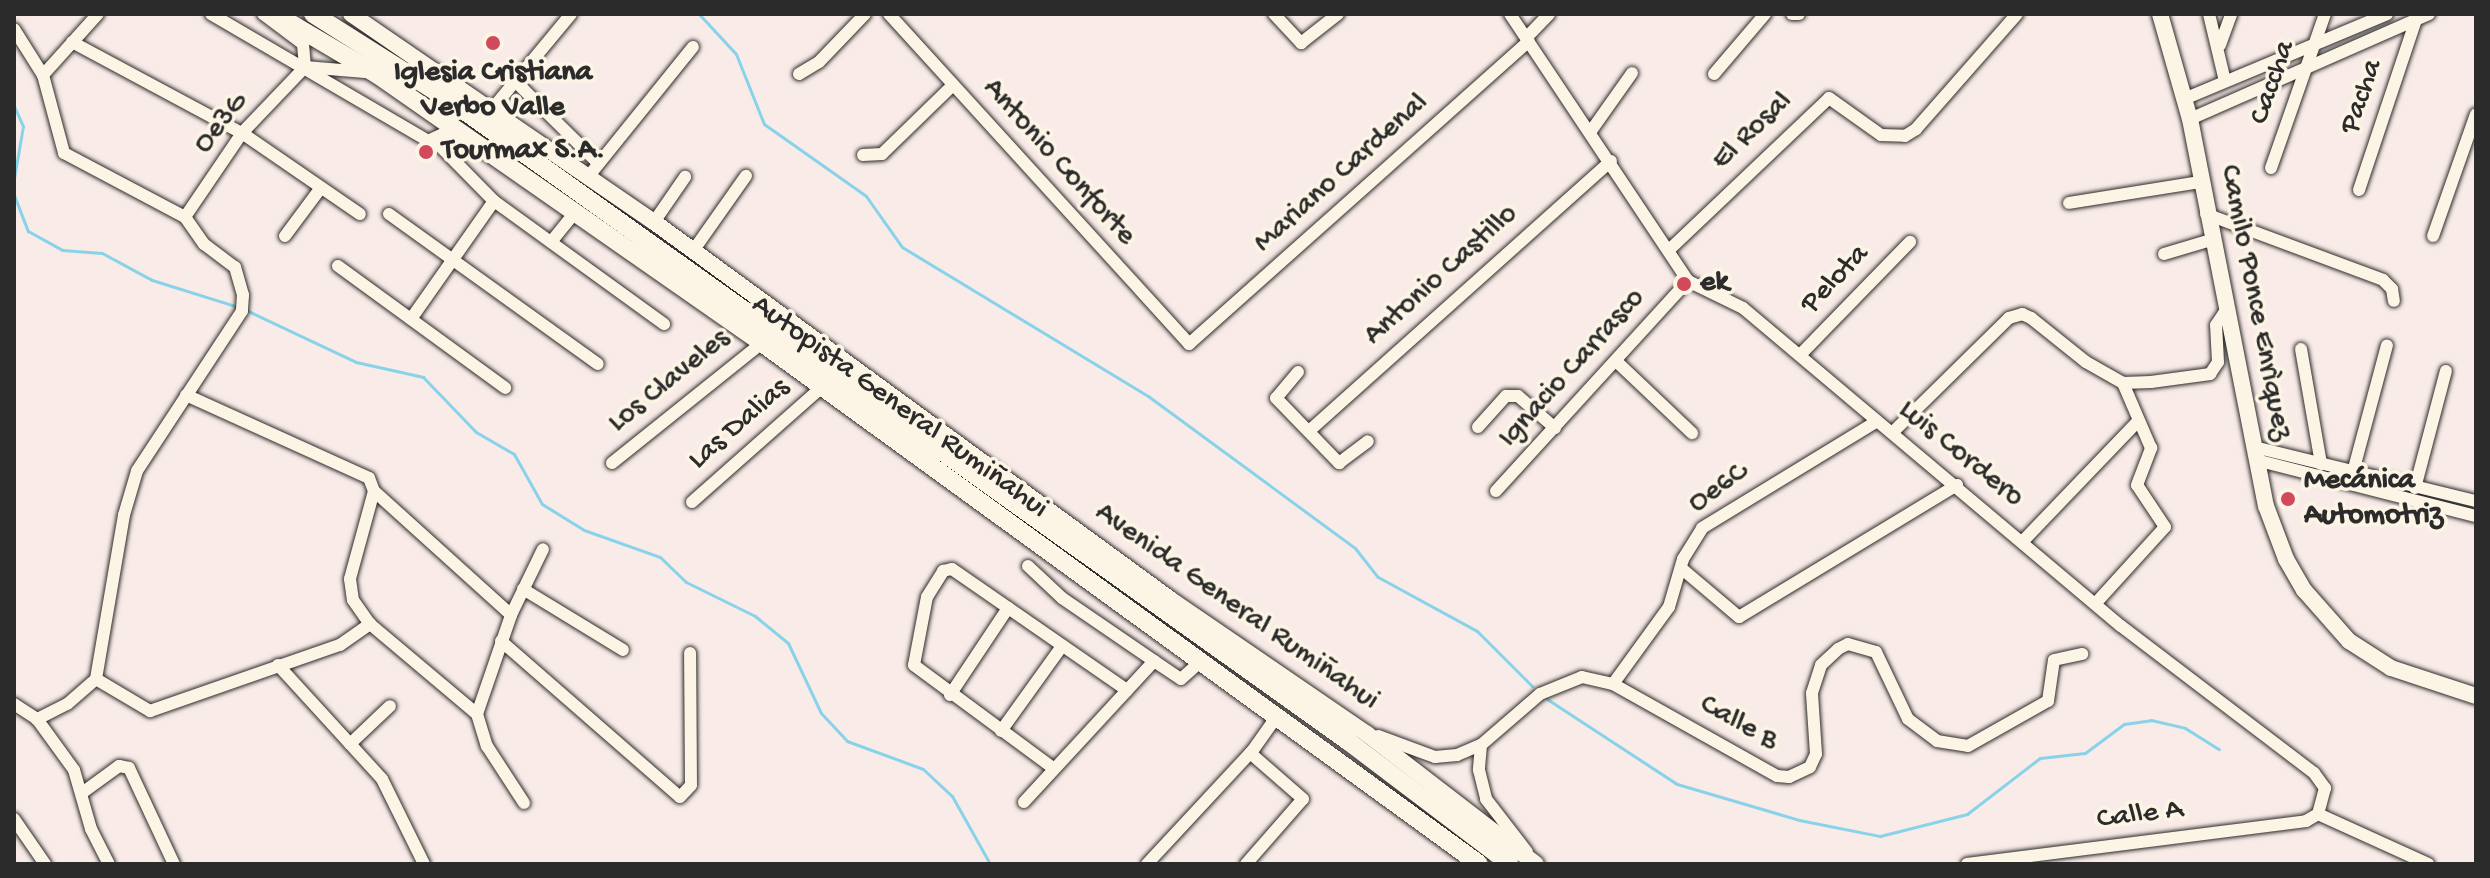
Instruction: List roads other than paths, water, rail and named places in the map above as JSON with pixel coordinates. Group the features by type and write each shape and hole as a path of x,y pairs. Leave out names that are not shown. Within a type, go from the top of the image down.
{"highway":[{"name":"Autopista General Rumiñahui","path":"275,14 378,75 823,386 1473,861"},
{"name":"Autopista General Rumiñahui","path":"313,14 452,102 1335,731 1510,864"}],"main road":[{"name":"Avenida General Rumiñahui","path":"351,14 493,108 654,222 1170,599 1367,734 1536,864"},
{"name":"Camilo Ponce Enrìquez","path":"2160,14 2190,119 2211,240 2266,506 2286,559 2331,625 2391,668 2476,696"}],"street":[{"path":"43,75 98,14"},
{"path":"211,14 435,141 494,201 664,324"},
{"path":"263,14 303,44 305,67"},
{"path":"493,108 513,79 571,14"},
{"path":"799,74 819,62 865,14"},
{"name":"Antonio Conforte","path":"889,14 1189,344"},
{"path":"1274,14 1301,43 1338,14"},
{"path":"1510,14 1670,249 1688,281"},
{"name":"Mariano Cardenal","path":"1189,344 1527,40 1549,14"},
{"path":"1714,74 1765,14"},
{"path":"1792,14 1799,14"},
{"name":"El Rosal","path":"1670,249 1829,98 1881,135 1905,136 1916,129 2017,14"},
{"path":"2209,14 2220,45 2225,81"},
{"path":"2220,45 2231,14"},
{"name":"Caccha","path":"2271,168 2325,14"},
{"path":"2184,99 2387,14"},
{"path":"2190,119 2429,14"},
{"name":"Pacha","path":"2359,190 2416,20"},
{"path":"14,29 43,75 64,153 185,217 204,244 235,267 243,295 242,311 137,471 124,515 96,679 67,704 37,719"},
{"path":"72,42 242,133 360,214"},
{"path":"588,177 597,162 693,47"},
{"path":"305,67 336,66 378,75"},
{"name":"Oe3G","path":"185,217 242,133 305,67"},
{"path":"1591,131 1632,73"},
{"path":"513,79 597,162"},
{"path":"863,155 882,154 953,85"},
{"path":"2433,236 2476,114"},
{"path":"435,141 456,128"},
{"name":"Antonio Castillo","path":"1309,431 1611,161"},
{"path":"693,251 746,176"},
{"path":"654,222 685,177"},
{"path":"2069,203 2200,182"},
{"path":"285,236 320,189"},
{"path":"411,319 494,201"},
{"path":"551,242 575,212"},
{"path":"389,214 598,364"},
{"path":"2206,214 2383,280 2392,289 2394,301"},
{"path":"2164,254 2211,240"},
{"name":"Pelota","path":"1800,355 1910,242"},
{"path":"338,266 505,388"},
{"name":"Luis Cordero","path":"1688,281 1743,308 2024,540 2095,604 2322,780 2318,814"},
{"name":"Ignacio Carrasco","path":"1496,491 1688,281"},
{"path":"2123,383 2210,374 2218,362 2216,325 2226,310"},
{"path":"1893,432 2009,318 2022,314 2123,383 2137,422 2151,448 2137,485 2165,527 2095,604"},
{"name":"Los Claveles","path":"612,463 762,343"},
{"path":"2353,472 2387,345"},
{"path":"2301,349 2321,464"},
{"path":"1616,361 1692,433"},
{"path":"2415,488 2446,371"},
{"path":"1298,372 1276,398 1339,463 1368,441"},
{"name":"Las Dalias","path":"692,502 823,386"},
{"path":"186,395 371,485 511,615"},
{"path":"1478,427 1506,396 1518,396 1555,428"},
{"name":"Oe6C","path":"1613,684 1669,607 1690,545 1716,517 1877,421"},
{"path":"2024,540 2137,422"},
{"path":"2255,453 2321,464 2415,488 2475,499"},
{"path":"2255,453 2476,516"},
{"path":"371,485 350,579 353,600 370,624 477,714 487,746 524,803"},
{"path":"1681,568 1739,617 1957,485"},
{"path":"477,714 511,615 543,549"},
{"path":"1028,566 1062,598 1181,679 1201,661"},
{"path":"1053,768 918,672 914,657 927,597 943,571 952,569 1127,690"},
{"path":"523,589 623,650"},
{"path":"950,695 1008,608"},
{"path":"96,679 145,711 340,645 370,624"},
{"path":"501,641 680,797 691,785 690,653"},
{"name":"Calle B","path":"1367,734 1435,757 1481,745 1560,682 1582,677 1613,684 1777,776 1789,777 1810,767 1816,754 1812,693 1821,665 1848,644 1863,646 1885,662 1908,719 1926,736 1968,746 2048,701 2054,660 2082,654"},
{"path":"1001,731 1062,646"},
{"path":"1024,802 1154,661"},
{"path":"278,665 382,779 424,864"},
{"path":"14,704 37,719 74,770 91,829 109,864"},
{"path":"350,744 390,706"},
{"path":"1147,864 1250,753 1277,716"},
{"path":"1481,745 1479,770 1486,799 1536,864"},
{"path":"1246,864 1303,799 1250,753"},
{"path":"82,793 119,766 129,768 174,864"},
{"path":"2318,814 2428,864"},
{"name":"Calle A","path":"1967,864 2306,821 2318,814"},
{"path":"14,819 45,864"}],"waterway":[{"path":"699,14 736,54 764,124 866,196 902,247 1148,396 1355,548 1378,577 1477,631 1532,686"},
{"path":"14,106 23,126 14,178"},
{"path":"14,195 28,231 62,250 102,253 152,280 238,307"},
{"path":"246,310 356,362 423,377 476,432 514,454 542,504 584,530 660,557 686,582 755,616 788,643 821,713 847,741 923,769 952,796 990,864"},
{"path":"1547,699 1677,784 1799,820 1880,836 1967,814 2040,758 2085,753 2124,724 2151,720 2185,728 2219,749"}],"place":[{"name":"Iglesia Cristiana Verbo Valle","path":"493,43"},
{"name":"Tourmax S.A.","path":"426,152"},
{"name":"ek","path":"1684,284"},
{"name":"Mecánica Automotriz","path":"2288,499"}]}
